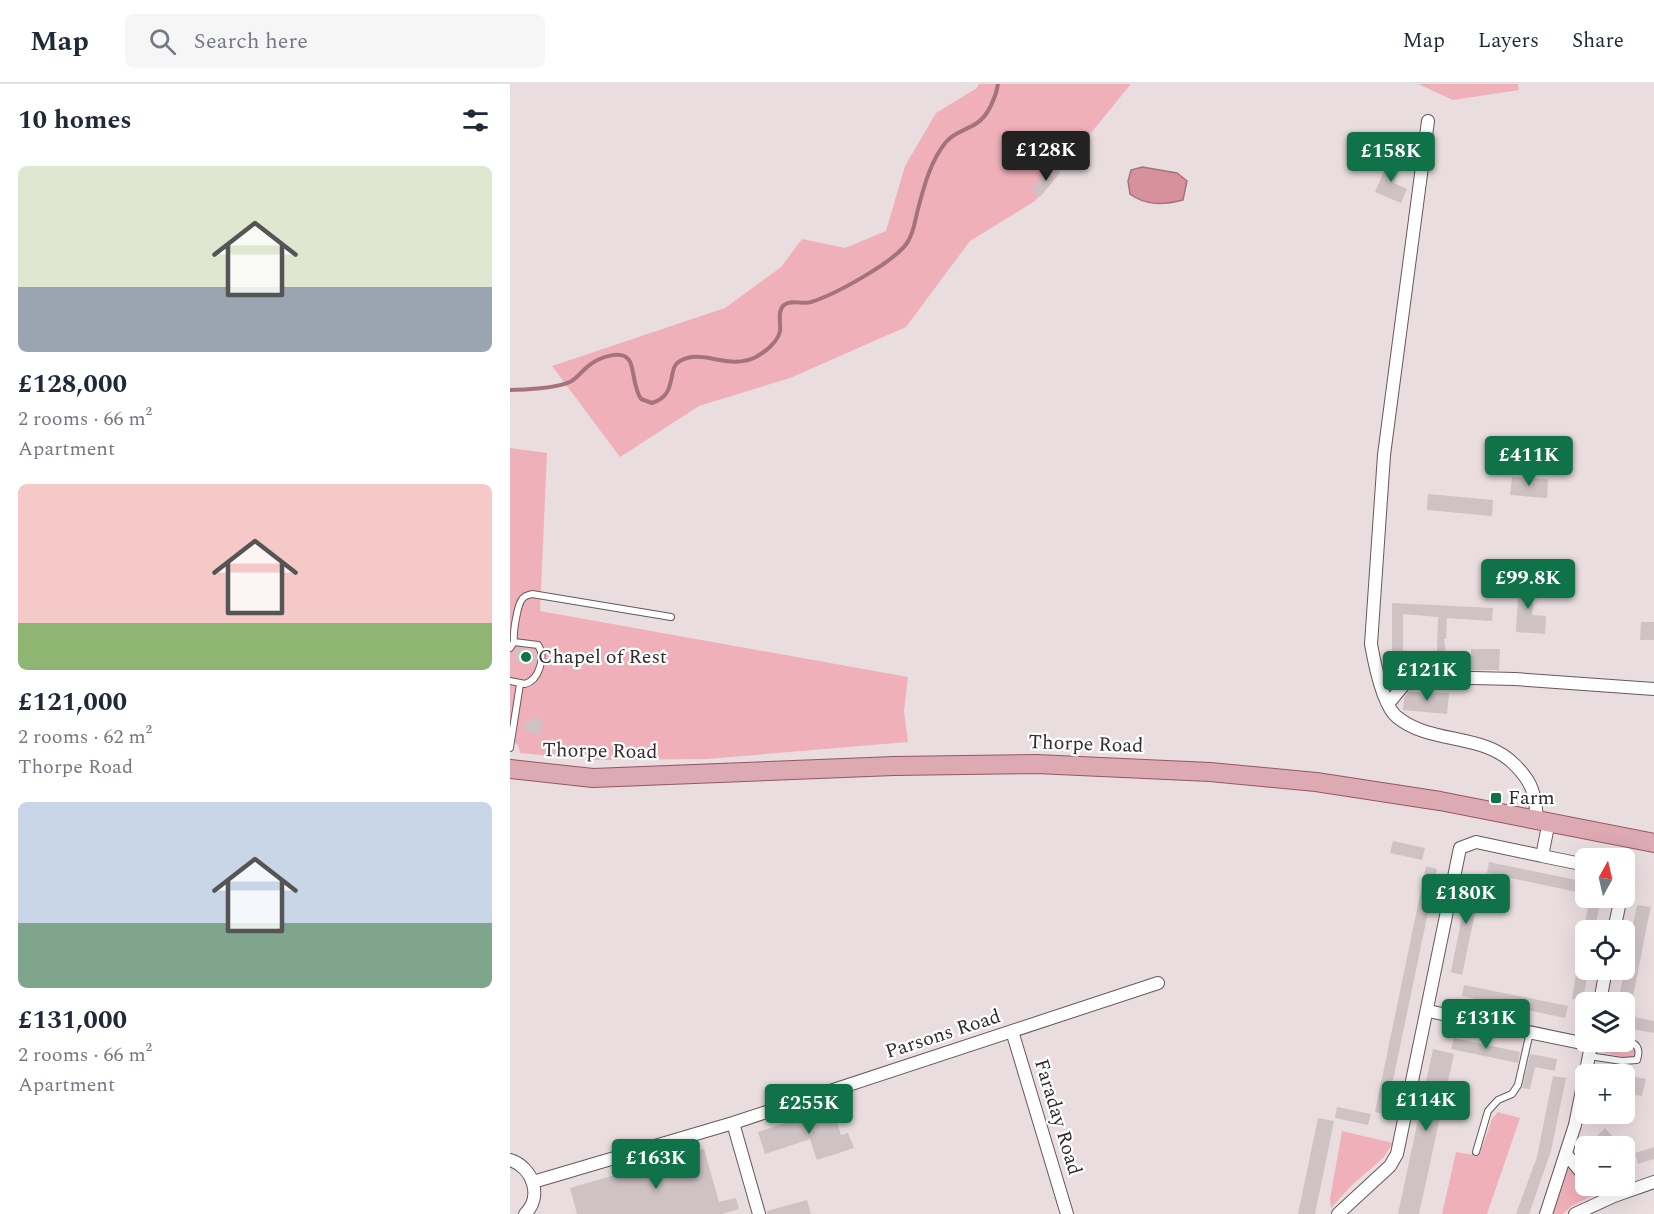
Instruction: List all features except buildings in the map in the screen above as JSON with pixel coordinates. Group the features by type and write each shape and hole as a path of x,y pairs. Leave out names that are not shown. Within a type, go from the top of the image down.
{"main road":[{"name":"Thorpe Road","path":"510,769 593,778 894,766 1036,764 1210,772 1317,782 1440,801 1654,843"}],"street":[{"path":"1428,121 1384,454 1371,644 1388,704 1396,716 1434,734 1488,746 1505,755 1520,771 1534,791 1543,820 1542,856"},
{"path":"1388,704 1407,681 1430,678 1515,679 1654,689"},
{"path":"1338,1214 1390,1166 1397,1154 1460,848 1476,842 1575,863"},
{"name":"Parsons Road","path":"532,1182 734,1123 1158,983"},
{"path":"1428,1011 1575,1043"},
{"name":"Faraday Road","path":"1012,1031 1066,1214"},
{"path":"1546,1214 1575,1125 1589,1052"},
{"path":"734,1123 759,1214"},
{"path":"1566,1154 1575,1165"},
{"path":"510,1160 523,1166 530,1173 535,1188 534,1199 525,1214"},
{"path":"1635,1189 1654,1182"},
{"path":"1575,1214 1614,1196"}],"lane":[{"path":"510,648 514,642 513,635 520,601 524,596 532,594 671,617"},
{"path":"510,681 520,684 531,683 538,675 542,653 538,645 514,642"},
{"path":"510,747 520,684"},
{"path":"1476,1152 1488,1111 1498,1100 1512,1094 1518,1085 1530,1032"},
{"path":"1601,1052 1622,1061 1636,1060 1640,1052 1635,1044"}],"shaded area":[{"path":"979,84 1131,84 1035,201 970,241 906,327 790,378 699,406 620,457 552,366 725,308 781,267 802,239 845,248 886,231 905,166 936,113 977,88"},
{"path":"1418,84 1518,84 1519,90 1453,100"},
{"path":"1142,167 1177,173 1187,181 1183,200 1155,203 1142,201 1130,194 1128,181 1131,170"},
{"path":"510,448 547,453 540,611 908,677 904,711 908,742 707,759 594,760 520,753 517,745 510,740"},
{"path":"1635,1048 1637,1049 1635,1057 1632,1059 1602,1052 1635,1052"},
{"path":"1498,1112 1520,1118 1487,1214 1442,1214 1456,1152 1479,1156 1492,1119"},
{"path":"1342,1131 1393,1143 1384,1157 1352,1185 1331,1208 1330,1199"},
{"path":"1568,1168 1575,1175 1575,1196 1592,1196 1570,1207 1563,1214 1553,1214"}],"waterway":[{"path":"510,390 564,384 573,380 599,359 621,355 631,363 636,389 641,399 652,403 666,394 676,364 680,361 698,357 736,362 746,361 760,355 779,335 780,313 784,305 790,302 811,302 834,293 877,269 900,251 913,231 920,200 936,157 949,139 985,116 998,84"}],"place":[{"name":"Chapel of Rest","path":"526,657"},
{"name":"Farm","path":"1496,798"}]}
